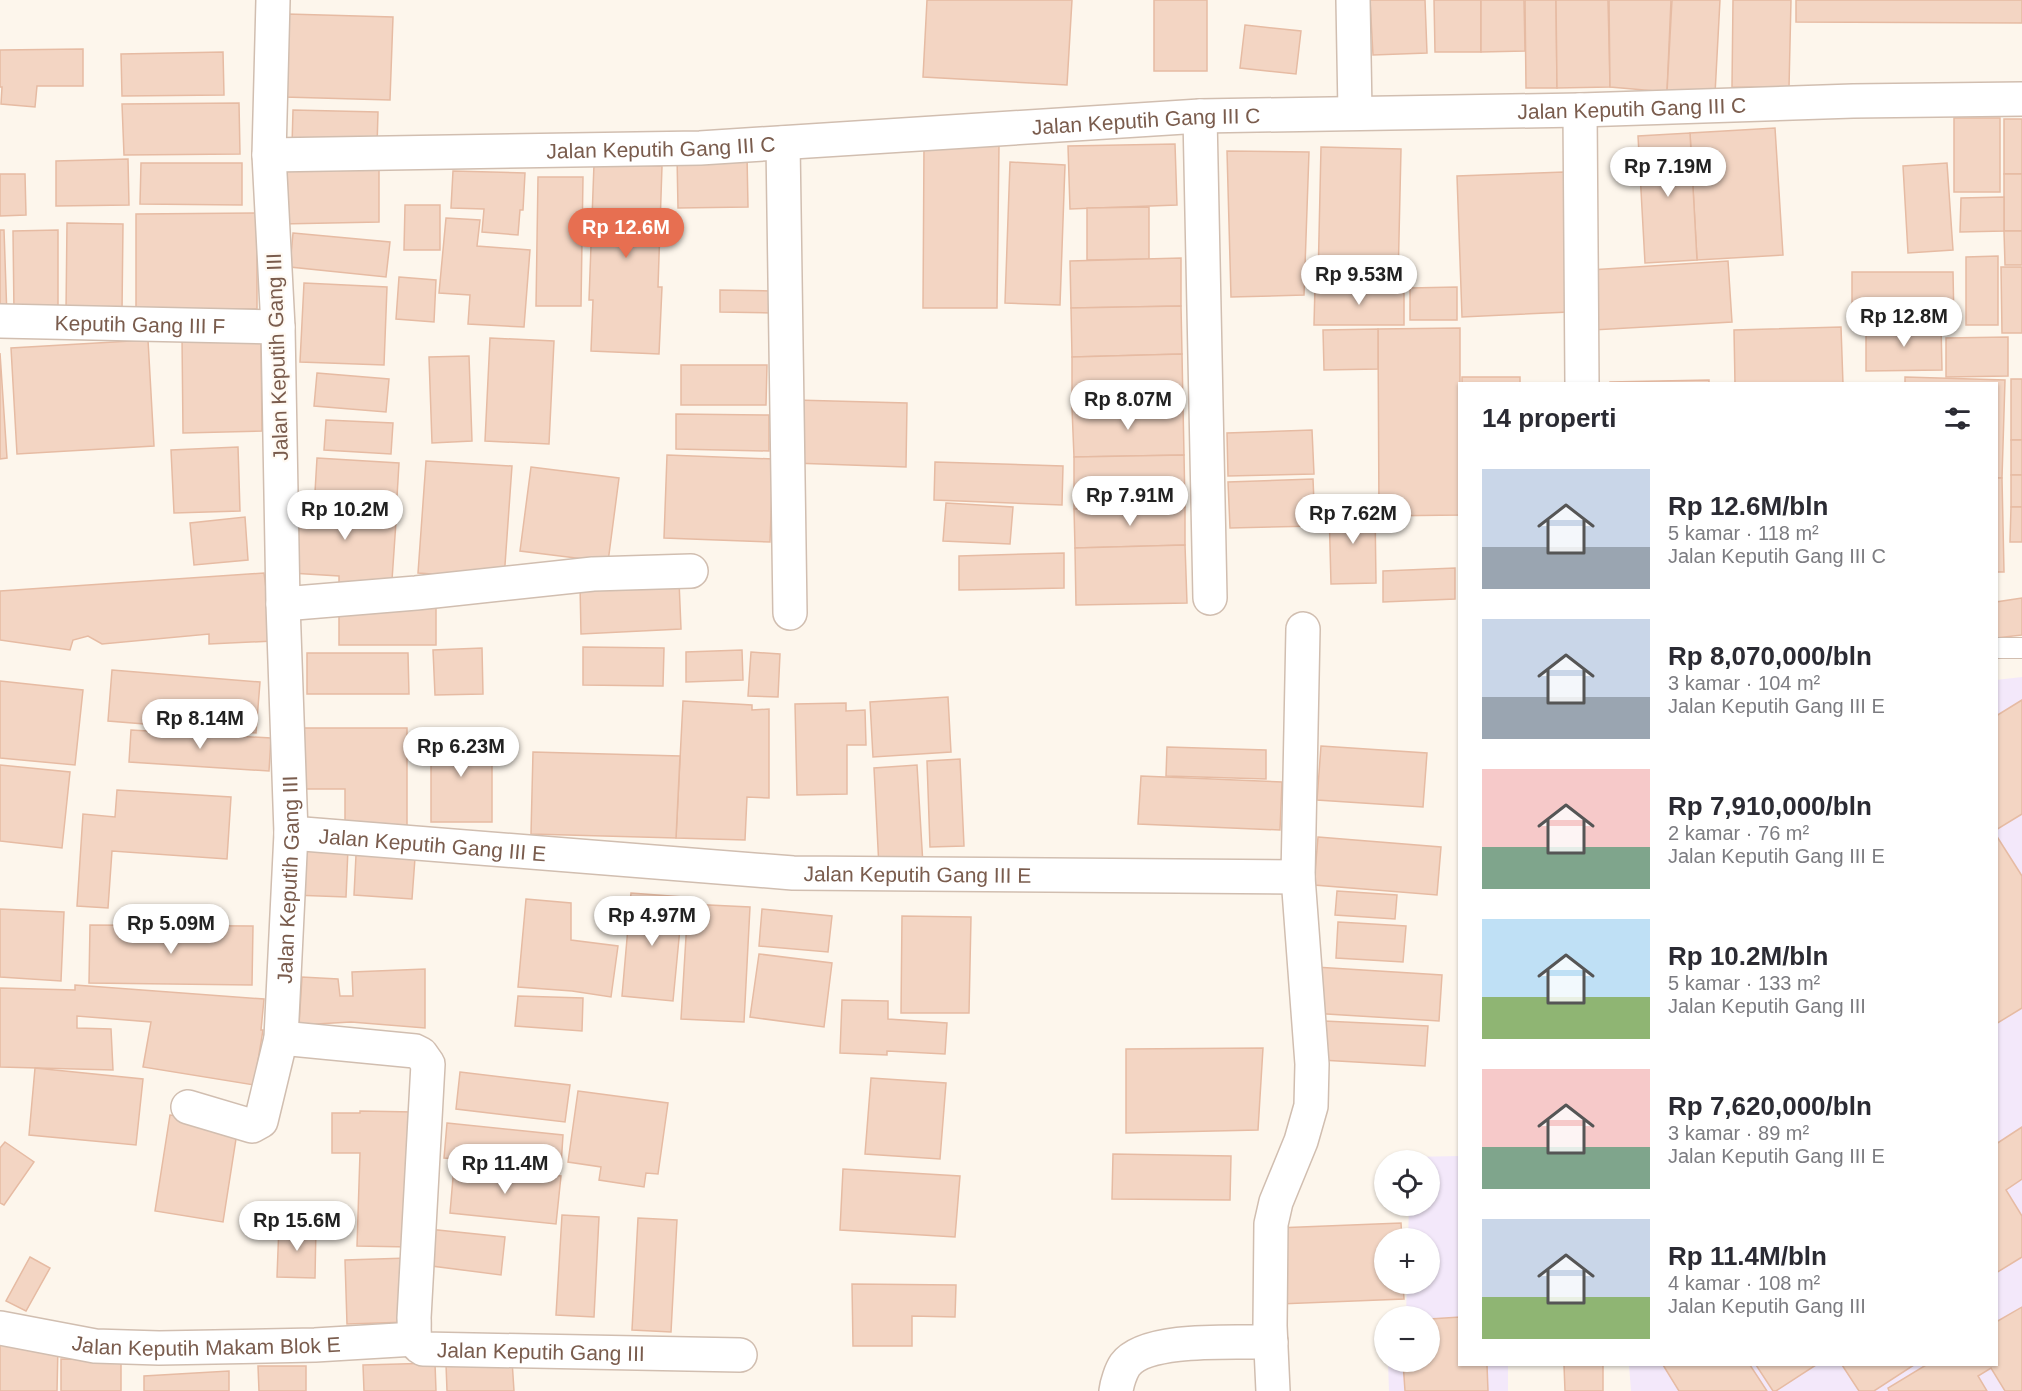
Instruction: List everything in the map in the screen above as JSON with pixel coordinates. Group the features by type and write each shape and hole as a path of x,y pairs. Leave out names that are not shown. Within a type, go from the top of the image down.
{"street":[{"name":"Jalan Keputih Gang III","path":"188,1107 252,1126 261,1121 281,1038 291,833 283,604 278,327 269,155 273,0"},
{"path":"1353,0 1355,112"},
{"name":"Jalan Keputih Gang III C","path":"269,155 700,148 1200,116 1580,110 1853,101 2022,99"},
{"path":"1580,110 1582,382"},
{"path":"1200,116 1210,598"},
{"path":"783,142 790,613"},
{"name":"Keputih Gang III F","path":"0,321 278,327"},
{"path":"283,604 460,589 594,574 691,570"},
{"path":"1273,1391 1271,1224 1276,1202 1301,1141 1311,1106 1312,1064 1298,877 1303,629"},
{"name":"Jalan Keputih Gang III E","path":"291,833 793,873 1298,877"},
{"name":"Jalan Keputih Gang III","path":"281,1038 416,1051 428,1064 415,1339 418,1347 423,1349 740,1355"},
{"name":"Jalan Keputih Makam Blok E","path":"0,1328 95,1346 159,1348 315,1345 415,1339"},
{"path":"1116,1391 1125,1365 1135,1356 1160,1346 1271,1342"}],"lane":[{"path":"1998,648 2022,648"}],"shaded area":[{"path":"2022,677 2022,1391 1631,1391 1629,1366 1998,1366 1998,680"},
{"path":"1440,1156 1458,1156 1458,1366 1508,1366 1508,1391 1389,1391 1388,1372 1440,1372 1440,1306 1406,1306 1407,1294 1440,1294 1440,1228 1408,1228 1409,1216 1440,1216"}],"building":[{"path":"927,0 1072,0 1067,85 923,77"},
{"path":"1154,0 1207,0 1207,71 1154,71"},
{"path":"1370,0 1425,0 1427,53 1373,55"},
{"path":"1434,0 1481,0 1481,52 1435,52"},
{"path":"1481,0 1524,0 1525,51 1481,52"},
{"path":"1525,0 1556,0 1557,88 1526,88"},
{"path":"1556,0 1608,0 1610,87 1557,88"},
{"path":"1609,0 1671,0 1667,92 1610,87"},
{"path":"1672,0 1720,0 1715,94 1667,92"},
{"path":"1733,0 1791,0 1789,88 1732,87"},
{"path":"1796,0 2022,0 2022,23 1796,22"},
{"path":"287,14 393,17 390,100 284,97"},
{"path":"1245,25 1301,31 1296,74 1240,68"},
{"path":"83,49 83,86 37,86 35,107 1,104 0,50"},
{"path":"223,52 224,95 122,96 121,54"},
{"path":"239,103 240,154 124,155 122,104"},
{"path":"293,110 378,112 377,147 292,146"},
{"path":"1954,118 2000,118 2000,192 1954,192"},
{"path":"2004,119 2022,119 2022,174 2004,174"},
{"path":"1775,128 1783,255 1697,260 1690,133"},
{"path":"1690,133 1697,260 1645,263 1638,136"},
{"path":"924,144 999,145 997,308 923,308"},
{"path":"1175,144 1177,205 1070,209 1068,146"},
{"path":"1321,147 1401,149 1398,282 1318,281"},
{"path":"1227,151 1309,152 1304,295 1231,297"},
{"path":"747,155 748,207 678,208 677,156"},
{"path":"128,159 129,205 56,206 56,161"},
{"path":"1010,162 1065,165 1060,305 1005,303"},
{"path":"141,163 242,163 242,205 140,204"},
{"path":"1947,163 1953,250 1908,253 1903,166"},
{"path":"594,164 662,166 658,287 662,287 659,354 591,351 593,300 589,300"},
{"path":"280,166 379,166 379,222 281,224"},
{"path":"453,171 525,173 523,210 520,210 518,235 482,232 484,209 451,208"},
{"path":"1564,172 1569,312 1462,317 1457,176"},
{"path":"0,174 25,174 26,215 0,216"},
{"path":"2004,174 2022,174 2022,231 2004,231"},
{"path":"538,177 583,177 581,306 536,306"},
{"path":"2004,197 2004,231 1960,232 1961,198"},
{"path":"405,205 440,205 440,250 404,250"},
{"path":"1149,207 1149,259 1087,260 1087,208"},
{"path":"257,213 257,309 136,310 136,214"},
{"path":"446,218 480,220 477,246 530,250 524,327 468,324 470,295 439,293"},
{"path":"67,223 123,224 122,312 66,312"},
{"path":"0,230 4,230 7,317 0,317"},
{"path":"58,230 58,312 14,313 13,231"},
{"path":"2004,231 2022,231 2022,265 2005,265"},
{"path":"293,233 390,242 386,277 290,267"},
{"path":"1998,256 1998,325 1966,325 1966,257"},
{"path":"1181,258 1181,306 1071,308 1070,261"},
{"path":"1728,261 1732,322 1593,330 1590,270"},
{"path":"2001,267 2022,267 2022,333 2002,333"},
{"path":"1852,272 1953,272 1954,322 1852,323"},
{"path":"399,277 436,280 434,322 396,319"},
{"path":"304,283 387,287 384,365 300,362"},
{"path":"1315,286 1404,286 1404,325 1314,325"},
{"path":"1457,287 1457,320 1410,320 1410,288"},
{"path":"720,290 772,291 772,313 720,312"},
{"path":"1181,306 1182,354 1072,357 1071,308"},
{"path":"1941,325 1942,370 1866,371 1866,326"},
{"path":"1841,327 1843,382 1735,382 1734,330"},
{"path":"1460,328 1458,515 1379,516 1378,329"},
{"path":"1378,329 1378,369 1324,370 1323,330"},
{"path":"261,336 262,431 183,433 182,337"},
{"path":"2008,337 2008,376 1946,377 1946,338"},
{"path":"490,338 554,341 549,444 485,441"},
{"path":"148,340 154,446 17,454 11,348"},
{"path":"0,353 7,458 0,459"},
{"path":"1182,354 1183,406 1072,408 1072,357"},
{"path":"469,356 472,441 432,443 429,357"},
{"path":"681,365 767,365 766,405 681,405"},
{"path":"317,373 389,379 386,412 314,406"},
{"path":"1462,377 1520,377 1520,382 1462,382"},
{"path":"1905,377 2005,380 2002,478 1998,478 1998,382 1905,382"},
{"path":"2011,379 2022,379 2022,440 2011,440"},
{"path":"1709,380 1709,382 1610,382"},
{"path":"795,400 907,403 906,467 793,463"},
{"path":"1183,406 1184,455 1074,457 1072,408"},
{"path":"676,414 769,415 769,451 676,449"},
{"path":"326,420 393,423 391,454 324,450"},
{"path":"1312,430 1314,474 1228,476 1227,433"},
{"path":"2011,440 2022,440 2022,475 2011,475"},
{"path":"238,447 240,511 174,513 171,450"},
{"path":"667,455 773,459 770,542 664,538"},
{"path":"1184,455 1185,507 1074,509 1074,457"},
{"path":"317,458 399,463 397,497 315,492"},
{"path":"426,461 512,466 504,579 418,573"},
{"path":"935,462 1063,466 1062,505 934,500"},
{"path":"531,467 619,478 608,562 520,551"},
{"path":"2011,475 2022,475 2022,507 2011,507"},
{"path":"1998,478 2002,478 2004,572 1998,572"},
{"path":"1313,479 1315,526 1230,528 1228,482"},
{"path":"297,501 397,507 392,580 339,584 339,576 291,573"},
{"path":"946,503 1013,507 1010,544 943,541"},
{"path":"1185,507 1185,545 1075,548 1074,509"},
{"path":"1375,507 1376,583 1331,584 1329,508"},
{"path":"2011,507 2022,507 2022,542 2010,542"},
{"path":"245,517 248,560 194,565 190,523"},
{"path":"1185,545 1187,603 1076,605 1075,548"},
{"path":"1064,553 1064,588 959,590 959,556"},
{"path":"1455,568 1455,599 1383,602 1383,571"},
{"path":"264,573 273,641 209,644 209,634 102,644 88,636 73,640 70,650 0,640 0,591"},
{"path":"679,581 681,629 581,634 580,585"},
{"path":"2022,598 2022,635 1998,638 1998,602"},
{"path":"339,604 436,604 436,645 339,645"},
{"path":"583,647 664,648 663,686 583,685"},
{"path":"482,648 483,694 435,695 433,650"},
{"path":"742,650 743,680 686,682 686,652"},
{"path":"751,652 780,654 778,697 748,696"},
{"path":"307,653 408,653 409,694 307,694"},
{"path":"112,670 260,682 256,733 108,721"},
{"path":"0,681 83,690 75,765 0,758"},
{"path":"948,697 951,752 873,757 870,702"},
{"path":"2022,700 2022,814 1998,829 1998,715"},
{"path":"683,701 752,705 752,710 769,709 769,798 747,797 745,840 676,838"},
{"path":"846,703 846,711 865,710 866,745 847,745 847,794 797,795 795,704"},
{"path":"303,728 407,728 407,829 345,829 345,789 303,789"},
{"path":"131,730 271,738 269,771 129,762"},
{"path":"431,735 492,735 492,822 431,822"},
{"path":"1321,746 1427,753 1423,807 1317,800"},
{"path":"1167,747 1266,750 1266,779 1166,776"},
{"path":"533,752 680,756 676,838 531,834"},
{"path":"960,759 964,846 930,847 927,761"},
{"path":"0,765 70,772 62,848 0,841"},
{"path":"917,765 923,865 879,868 874,768"},
{"path":"1141,776 1282,782 1280,830 1138,824"},
{"path":"117,790 231,797 227,859 112,851 108,908 77,906 83,814 115,817"},
{"path":"1318,837 1441,847 1437,895 1314,885"},
{"path":"1998,838 2022,876 2022,1008 1998,1023"},
{"path":"295,845 348,848 346,897 293,895"},
{"path":"356,855 415,858 412,899 354,895"},
{"path":"1337,891 1397,895 1395,919 1335,915"},
{"path":"631,893 683,897 673,1001 622,996"},
{"path":"526,899 571,903 571,940 618,946 611,997 518,987"},
{"path":"688,904 750,907 744,1022 681,1019"},
{"path":"0,909 64,912 61,981 0,977"},
{"path":"762,909 832,916 828,952 759,946"},
{"path":"902,916 971,917 969,1013 901,1013"},
{"path":"1338,922 1406,926 1403,962 1336,958"},
{"path":"90,925 253,926 252,985 89,983"},
{"path":"759,954 832,963 824,1027 750,1017"},
{"path":"1315,967 1442,975 1439,1021 1311,1013"},
{"path":"425,969 425,1028 351,1022 299,1025 302,977 338,979 340,996 353,996 352,972"},
{"path":"75,985 264,999 261,1030 263,1030 254,1085 143,1067 151,1022 77,1016 77,1028 111,1029 113,1070 0,1067 0,988 75,990"},
{"path":"518,996 583,998 582,1031 515,1026"},
{"path":"842,1000 888,1001 888,1019 947,1023 945,1054 887,1051 887,1055 840,1053"},
{"path":"1324,1021 1428,1026 1425,1066 1321,1060"},
{"path":"1263,1048 1258,1130 1126,1133 1126,1049"},
{"path":"35,1068 143,1079 136,1145 29,1135"},
{"path":"460,1072 570,1085 565,1122 456,1109"},
{"path":"871,1078 946,1083 940,1159 865,1154"},
{"path":"578,1091 668,1103 658,1174 646,1173 644,1187 599,1180 601,1167 568,1162"},
{"path":"360,1111 413,1112 410,1247 357,1246 360,1153 332,1153 332,1113 360,1113"},
{"path":"170,1115 238,1126 223,1222 155,1211"},
{"path":"447,1123 563,1135 561,1166 444,1158"},
{"path":"2022,1127 2022,1179 2006,1190 2022,1216 2022,1257 1998,1272 1998,1143"},
{"path":"5,1142 34,1162 4,1205 0,1203 0,1148"},
{"path":"1113,1154 1231,1156 1230,1200 1112,1199"},
{"path":"454,1166 561,1176 556,1224 450,1213"},
{"path":"843,1169 960,1176 955,1237 840,1230"},
{"path":"562,1215 599,1217 594,1317 556,1315"},
{"path":"638,1218 677,1220 671,1332 632,1330"},
{"path":"1401,1223 1401,1228 1374,1228 1374,1294 1404,1294 1404,1299 1279,1304 1276,1228"},
{"path":"279,1225 316,1226 315,1278 277,1277"},
{"path":"428,1229 505,1237 501,1275 424,1265"},
{"path":"30,1257 50,1268 26,1311 6,1301"},
{"path":"408,1258 409,1322 347,1324 345,1260"},
{"path":"852,1284 956,1285 955,1317 912,1316 912,1346 853,1346"},
{"path":"2022,1307 2022,1391 2005,1391 1991,1368 1978,1376 1987,1391 1889,1391 1888,1388 1924,1366 1998,1366 1998,1321"},
{"path":"1458,1317 1458,1366 1487,1366 1488,1391 1405,1391 1404,1372 1440,1372 1440,1318"},
{"path":"0,1344 58,1345 57,1391 0,1391"},
{"path":"61,1359 121,1360 121,1391 61,1391"},
{"path":"512,1360 514,1391 447,1391 446,1364"},
{"path":"435,1363 436,1391 364,1391 363,1365"},
{"path":"258,1366 306,1366 306,1391 259,1391"},
{"path":"1564,1366 1603,1366 1603,1391 1565,1391"},
{"path":"1664,1366 1751,1366 1767,1391 1679,1391"},
{"path":"1757,1366 1814,1366 1776,1391 1773,1391"},
{"path":"1843,1366 1912,1366 1874,1391 1859,1391"},
{"path":"229,1371 229,1391 144,1391 144,1376"}]}
